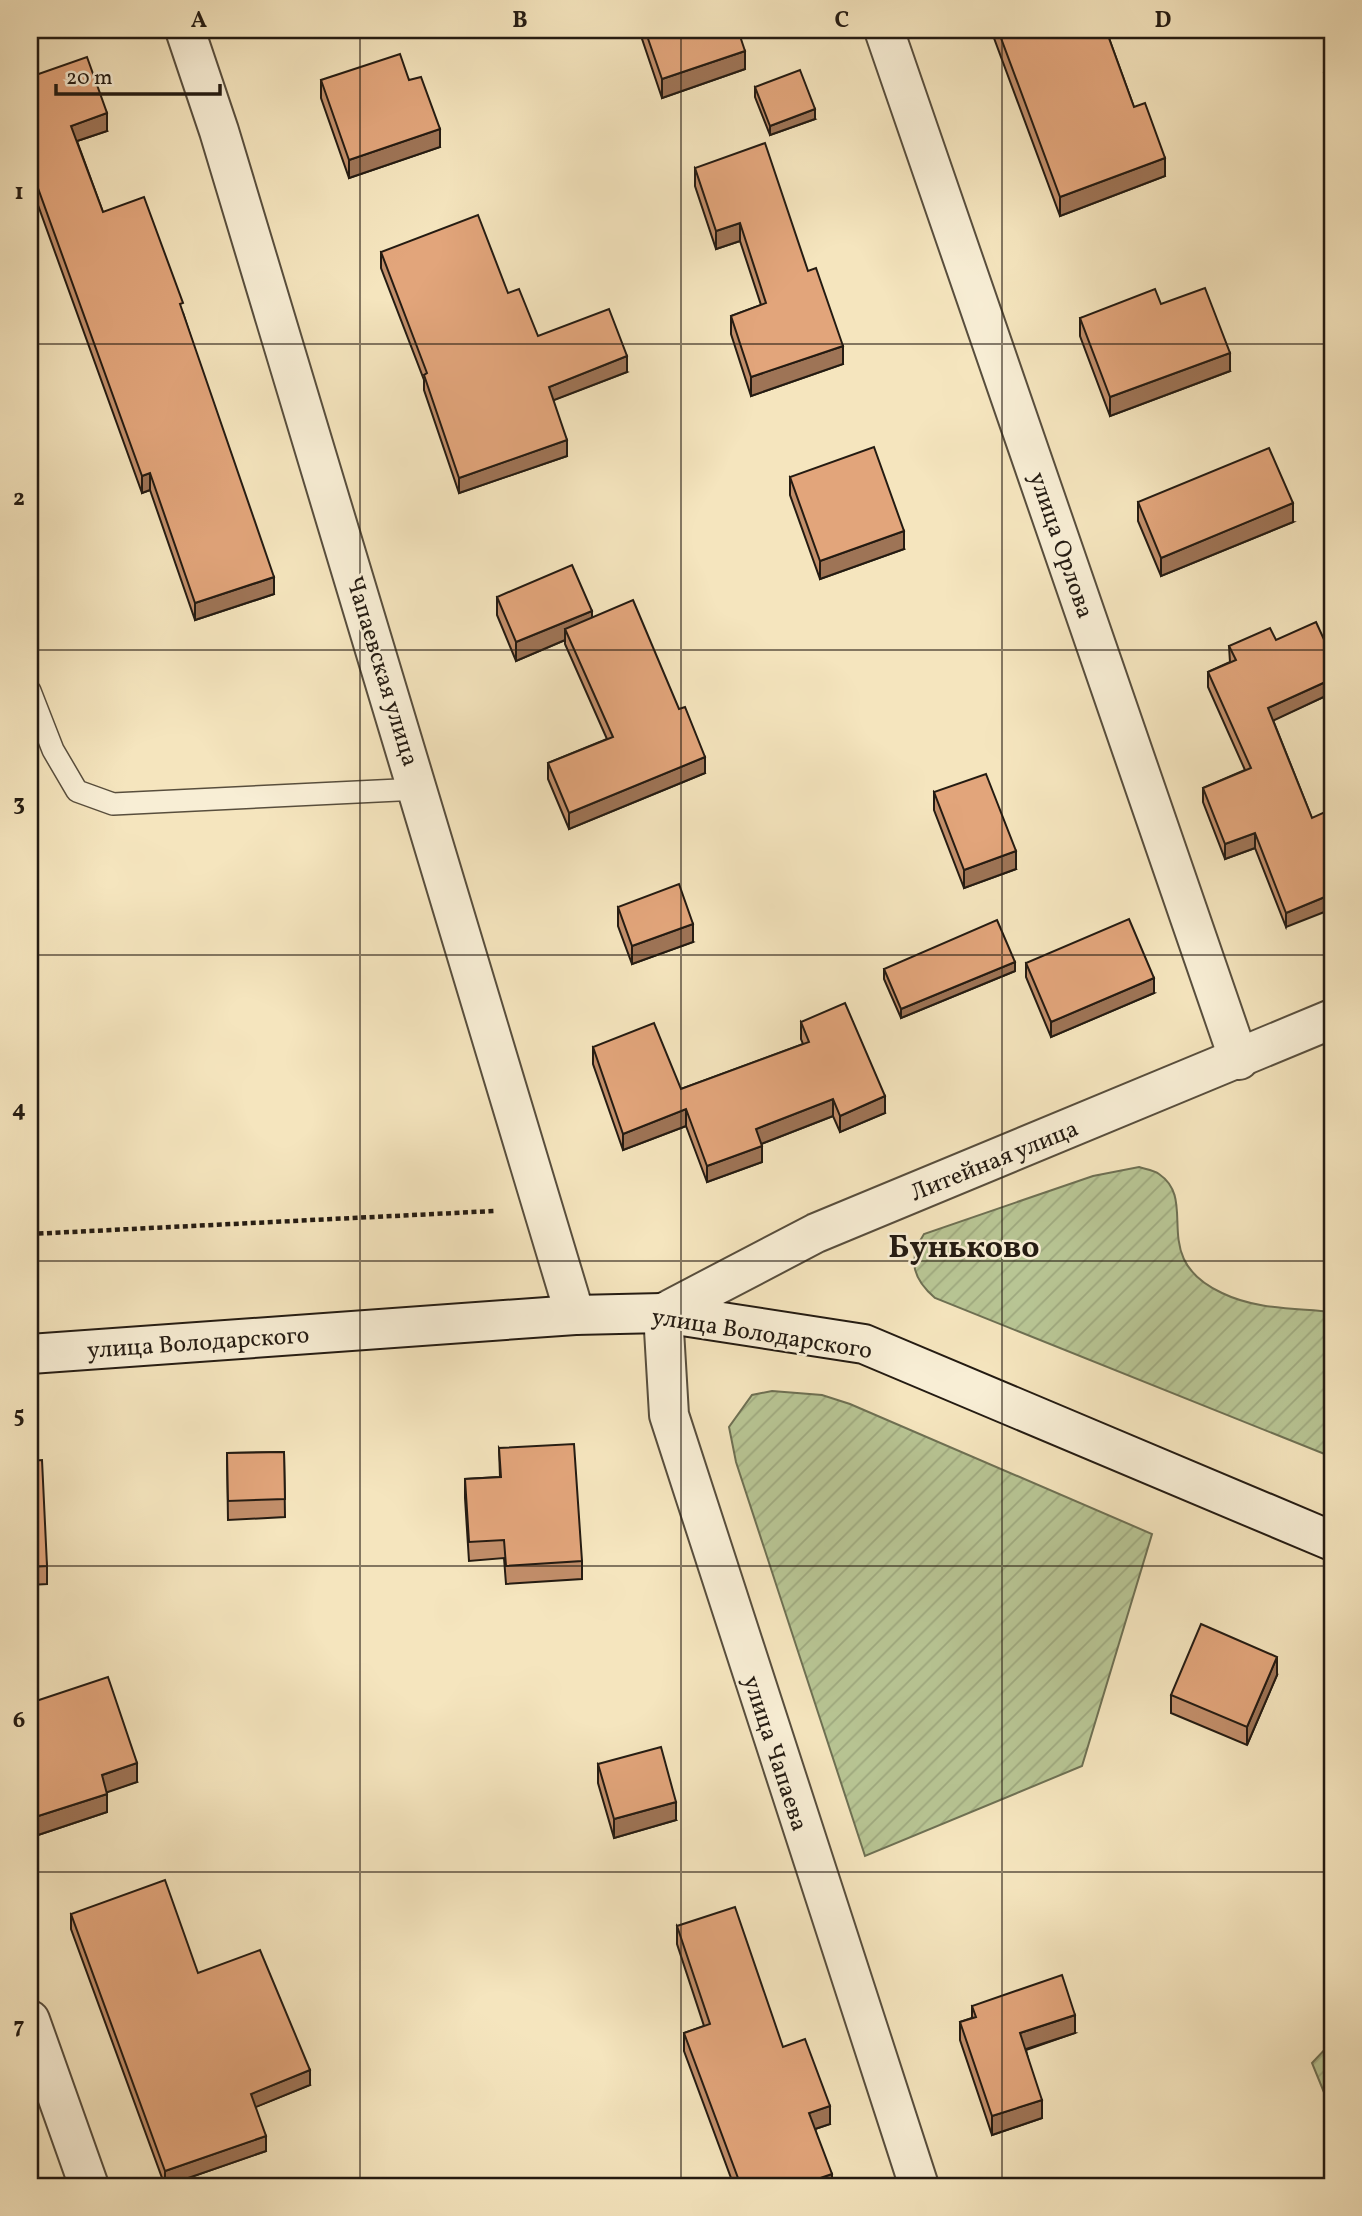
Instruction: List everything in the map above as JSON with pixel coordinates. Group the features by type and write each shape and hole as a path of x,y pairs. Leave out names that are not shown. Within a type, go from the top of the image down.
{"street":[{"name":"Чапаевская улица","path":"185,30 219,131 419,789 541,1209 575,1315"},
{"name":"улица Орлова","path":"884,30 1239,1060"},
{"name":"Литейная улица","path":"663,1313 816,1233 1239,1060 1332,1019"},
{"name":"улица Володарского","path":"30,1354 575,1315 663,1313 864,1344 1332,1541"},
{"name":"улица Чапаева","path":"663,1313 669,1415 919,2186"},
{"path":"30,2020 89,2186"}],"lane":[{"path":"30,691 53,750 77,791 113,804 419,789"}],"path":[{"path":"30,1234 541,1209"}],"green space":[{"path":"1139,1167 1157,1173 1170,1186 1176,1199 1180,1247 1186,1264 1199,1279 1222,1293 1249,1303 1332,1312 1332,1457 935,1298 917,1276 915,1252 924,1234 1093,1176"},
{"path":"772,1391 822,1395 850,1404 1152,1534 1082,1766 865,1856 736,1462 729,1427 752,1395"},
{"path":"1332,2045 1332,2112 1312,2063"}],"building":[{"path":"645,30 738,30 745,51 662,79"},
{"path":"998,30 1106,30 1134,107 1145,103 1165,158 1060,197"},
{"path":"400,54 409,80 421,77 440,129 349,160 321,80"},
{"path":"87,57 107,113 71,126 103,212 144,197 183,303 180,304 274,577 195,603 150,473 142,476 30,166 30,77"},
{"path":"800,70 815,109 770,126 755,87"},
{"path":"1332,70 1332,98 1324,73"},
{"path":"765,143 808,271 816,268 843,346 751,377 731,316 766,303 740,223 716,231 695,168"},
{"path":"478,215 508,293 519,289 538,336 609,309 627,356 549,387 567,440 459,478 424,375 427,373 381,252"},
{"path":"1205,288 1230,353 1110,397 1080,318 1155,289 1161,304"},
{"path":"874,447 904,531 820,561 790,477"},
{"path":"1269,448 1293,503 1161,558 1138,502"},
{"path":"572,565 592,611 516,642 497,597"},
{"path":"633,600 679,709 685,707 705,757 569,813 548,763 613,737 565,629"},
{"path":"1316,622 1332,657 1332,679 1268,708 1312,818 1325,812 1332,830 1332,894 1286,913 1255,833 1225,844 1203,788 1251,768 1208,672 1236,660 1229,646 1270,628 1276,640"},
{"path":"986,774 1016,851 964,870 934,792"},
{"path":"679,884 693,924 632,946 618,907"},
{"path":"1129,919 1154,978 1051,1022 1026,963"},
{"path":"997,920 1015,962 901,1009 884,969"},
{"path":"845,1003 885,1096 840,1116 833,1099 756,1129 762,1146 707,1166 686,1109 623,1134 593,1047 654,1023 681,1089 809,1042 801,1022"},
{"path":"574,1444 582,1561 506,1566 504,1540 469,1542 465,1479 501,1477 499,1448"},
{"path":"284,1452 285,1499 228,1501 227,1453"},
{"path":"42,1460 47,1566 30,1567 30,1461"},
{"path":"1201,1624 1277,1657 1247,1727 1171,1695"},
{"path":"108,1677 137,1763 102,1775 107,1794 32,1818 30,1703"},
{"path":"661,1747 676,1802 614,1819 598,1764"},
{"path":"165,1880 198,1973 260,1950 310,2070 251,2094 266,2136 165,2171 71,1914"},
{"path":"735,1907 783,2047 805,2039 830,2106 809,2113 832,2174 797,2186 741,2186 684,2033 710,2024 677,1926"},
{"path":"1062,1975 1075,2015 1020,2033 1042,2100 992,2116 960,2022 976,2017 972,2006"}],"district":[{"name":"Буньково","path":"964,1246"}]}
